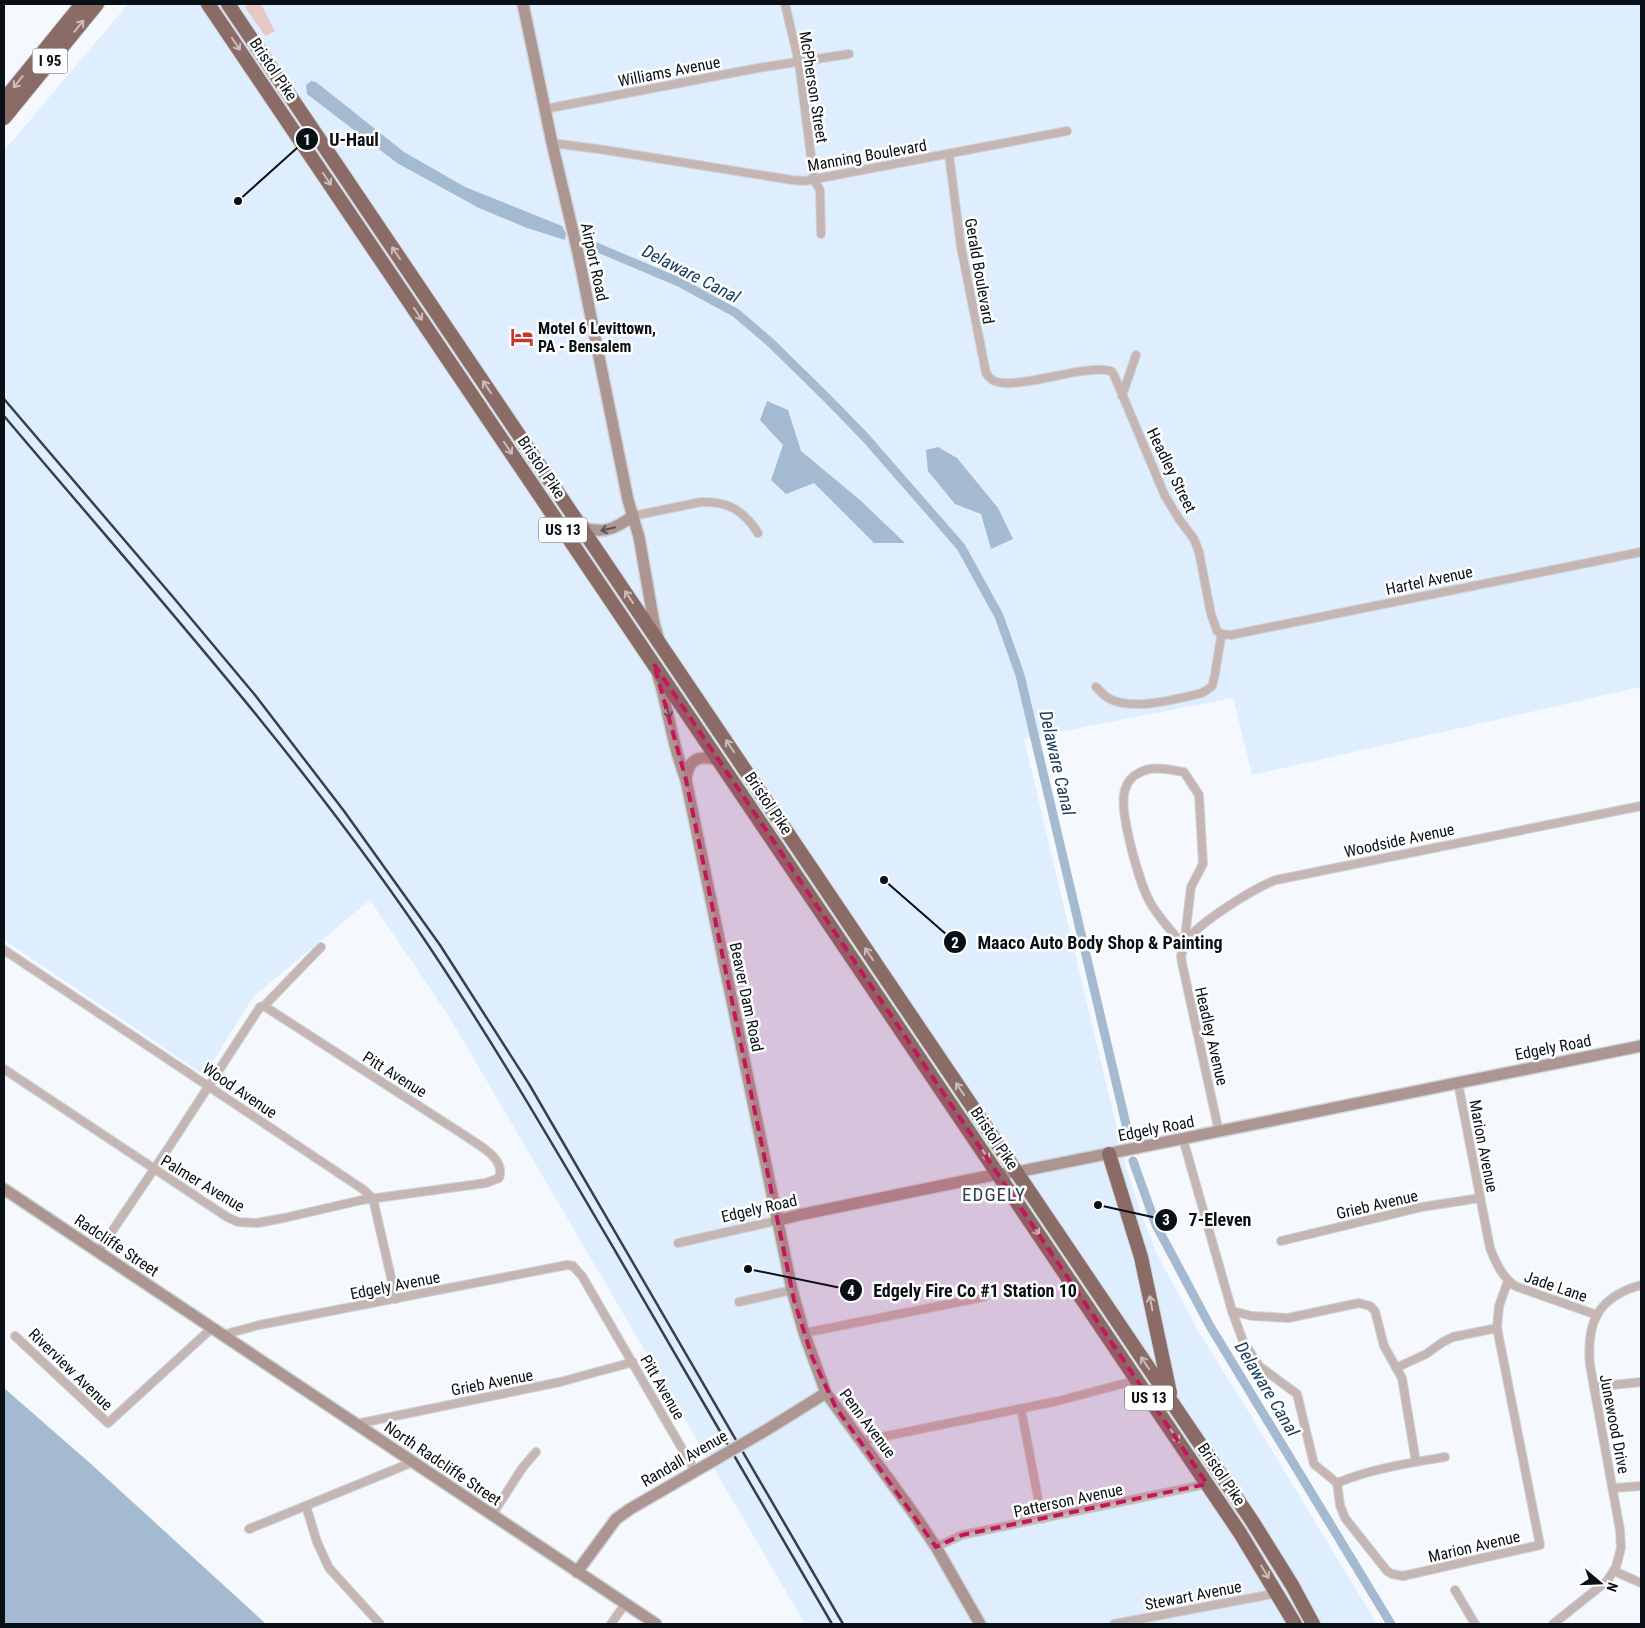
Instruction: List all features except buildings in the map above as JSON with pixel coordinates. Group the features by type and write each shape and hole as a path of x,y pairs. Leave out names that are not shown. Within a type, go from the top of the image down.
{"highway":[{"name":"I 95","path":"4,100 82,4"},
{"name":"I 95","path":"4,118 97,4"},
{"name":"Bristol Pike","path":"208,4 1138,1380 1250,1548 1295,1624"},
{"name":"Bristol Pike","path":"228,4 1264,1539 1313,1624"},
{"path":"1109,1154 1141,1257 1161,1357 1174,1405"}],"street":[{"name":"Airport Road","path":"523,4 552,144 578,253 628,500 639,536 654,623 660,644"},
{"name":"McPherson Street","path":"785,4 799,62 814,180 820,190 821,234"},
{"name":"Williams Avenue","path":"545,109 758,68 850,54"},
{"name":"Manning Boulevard","path":"552,144 604,150 792,180 814,180 1068,131"},
{"name":"Gerald Boulevard","path":"948,154 959,237 981,355 986,373 990,379 1000,382"},
{"path":"1122,396 1136,355"},
{"name":"Headley Street","path":"1000,382 1018,382 1080,371 1107,370 1114,375 1165,496 1194,539 1202,560 1214,625 1217,631 1222,634"},
{"path":"580,526 593,530 604,530 618,526 633,516 701,502 712,502 723,503 740,512 758,533"},
{"name":"Hartel Avenue","path":"1222,634 1231,635 1641,552"},
{"path":"1096,687 1107,698 1129,704 1154,702 1202,693 1214,682 1218,645 1222,634"},
{"name":"Beaver Dam Road","path":"654,664 664,695 676,754 686,780 776,1221"},
{"path":"686,780 688,768 694,760 703,757 720,762"},
{"name":"Headley Avenue","path":"1184,946 1160,917 1146,895 1136,865 1123,807 1124,790 1133,776 1146,770 1156,769 1184,772 1199,795 1203,864 1191,887 1184,946 1181,956 1220,1132"},
{"name":"Woodside Avenue","path":"1184,946 1194,931 1244,896 1270,882 1641,806"},
{"path":"98,1252 260,1008 321,947"},
{"name":"Wood Avenue","path":"4,950 364,1190 373,1199"},
{"name":"Pitt Avenue","path":"264,1006 467,1137 497,1160 501,1170 500,1174"},
{"name":"Edgely Road","path":"678,1243 799,1215 998,1174 1017,1172 1220,1132 1641,1046"},
{"name":"Palmer Avenue","path":"4,1069 227,1217 238,1222 248,1224 373,1199 486,1182 495,1180 500,1174"},
{"name":"Marion Avenue","path":"1337,1483 1340,1505 1345,1518 1387,1571 1392,1574 1403,1576 1540,1545 1497,1328 1499,1306 1508,1281 1499,1268 1490,1248 1458,1083"},
{"path":"1183,1139 1232,1312 1243,1341 1259,1366 1297,1394 1314,1464 1337,1483 1416,1462 1444,1458"},
{"name":"Radcliffe Street","path":"4,1189 212,1328"},
{"name":"Grieb Avenue","path":"1280,1241 1422,1207 1480,1198"},
{"path":"373,1199 396,1299"},
{"name":"Penn Avenue","path":"776,1221 804,1333 826,1393 936,1546 980,1624"},
{"name":"Edgely Avenue","path":"222,1335 259,1325 567,1265 574,1266"},
{"name":"Pitt Avenue","path":"574,1266 701,1468"},
{"name":"Jade Lane","path":"1508,1281 1515,1286 1597,1315"},
{"name":"Junewood Drive","path":"1552,1624 1600,1588 1614,1571 1619,1558 1621,1539 1589,1360 1589,1340 1592,1324 1609,1299 1641,1285"},
{"path":"739,1302 792,1290"},
{"path":"804,1333 984,1297"},
{"path":"1232,1312 1252,1316 1288,1318 1359,1303 1370,1306 1375,1311 1384,1346 1402,1378 1416,1462"},
{"name":"North Radcliffe Street","path":"212,1328 656,1624"},
{"name":"Riverview Avenue","path":"15,1336 108,1423 212,1328"},
{"path":"1396,1368 1426,1354 1454,1337 1497,1328"},
{"name":"Grieb Avenue","path":"356,1424 560,1382 633,1362"},
{"path":"862,1441 1069,1399 1138,1380"},
{"path":"1594,1387 1641,1382"},
{"name":"Randall Avenue","path":"578,1572 616,1519 826,1393"},
{"path":"1020,1408 1042,1520"},
{"path":"492,1515 523,1467 536,1452"},
{"path":"248,1528 414,1462"},
{"name":"Patterson Avenue","path":"936,1546 962,1535 1042,1520 1207,1484"},
{"path":"1613,1488 1641,1486"},
{"path":"306,1506 317,1542 329,1568 380,1624"},
{"path":"1614,1571 1641,1583"},
{"path":"1455,1590 1475,1624"},
{"name":"Stewart Avenue","path":"1114,1624 1278,1593"},
{"path":"611,1624 625,1604"}],"highlighted area":[{"path":"654,664 1207,1484 962,1535 936,1547 836,1408 812,1357 794,1300 686,780"}],"shaded area":[{"path":"128,4 1641,4 1641,687 1252,775 1233,698 1024,739 1126,1167 1157,1254 1200,1334 1377,1624 805,1624 450,1018 370,900 254,996 204,1075 4,940 4,151"},
{"path":"249,4 261,4 275,31 266,36 263,33 245,7"},
{"path":"311,81 316,82 404,152 465,187 562,226 566,234 565,240 527,228 479,208 397,163 307,94 306,85"},
{"path":"767,401 788,410 801,451 860,500 905,543 874,543 814,483 786,494 771,480 783,445 760,420"},
{"path":"938,447 957,458 998,508 1013,539 991,549 981,514 955,504 928,471 926,450"},
{"path":"4,1388 91,1464 266,1624 4,1624"}],"waterway":[{"name":"Delaware Canal","path":"584,242 679,282 736,313 771,343 865,437 961,547 999,616 1020,675 1129,1137"},
{"name":"Delaware Canal","path":"1133,1161 1156,1225 1210,1326 1391,1624"}],"railway":[{"path":"4,399 255,695 344,811 440,945 529,1084 843,1624"},
{"path":"4,416 164,603 268,730 319,794 416,927 469,1007 544,1130 832,1624"}],"place":[{"name":"U-Haul","path":"238,201"},
{"name":"Motel 6 Levittown, PA - Bensalem","path":"522,337"},
{"name":"Maaco Auto Body Shop & Painting","path":"884,880"},
{"name":"7-Eleven","path":"1098,1205"},
{"name":"Edgely Fire Co #1 Station 10","path":"748,1269"}],"district":[{"name":"EDGELY","path":"994,1194"}]}
